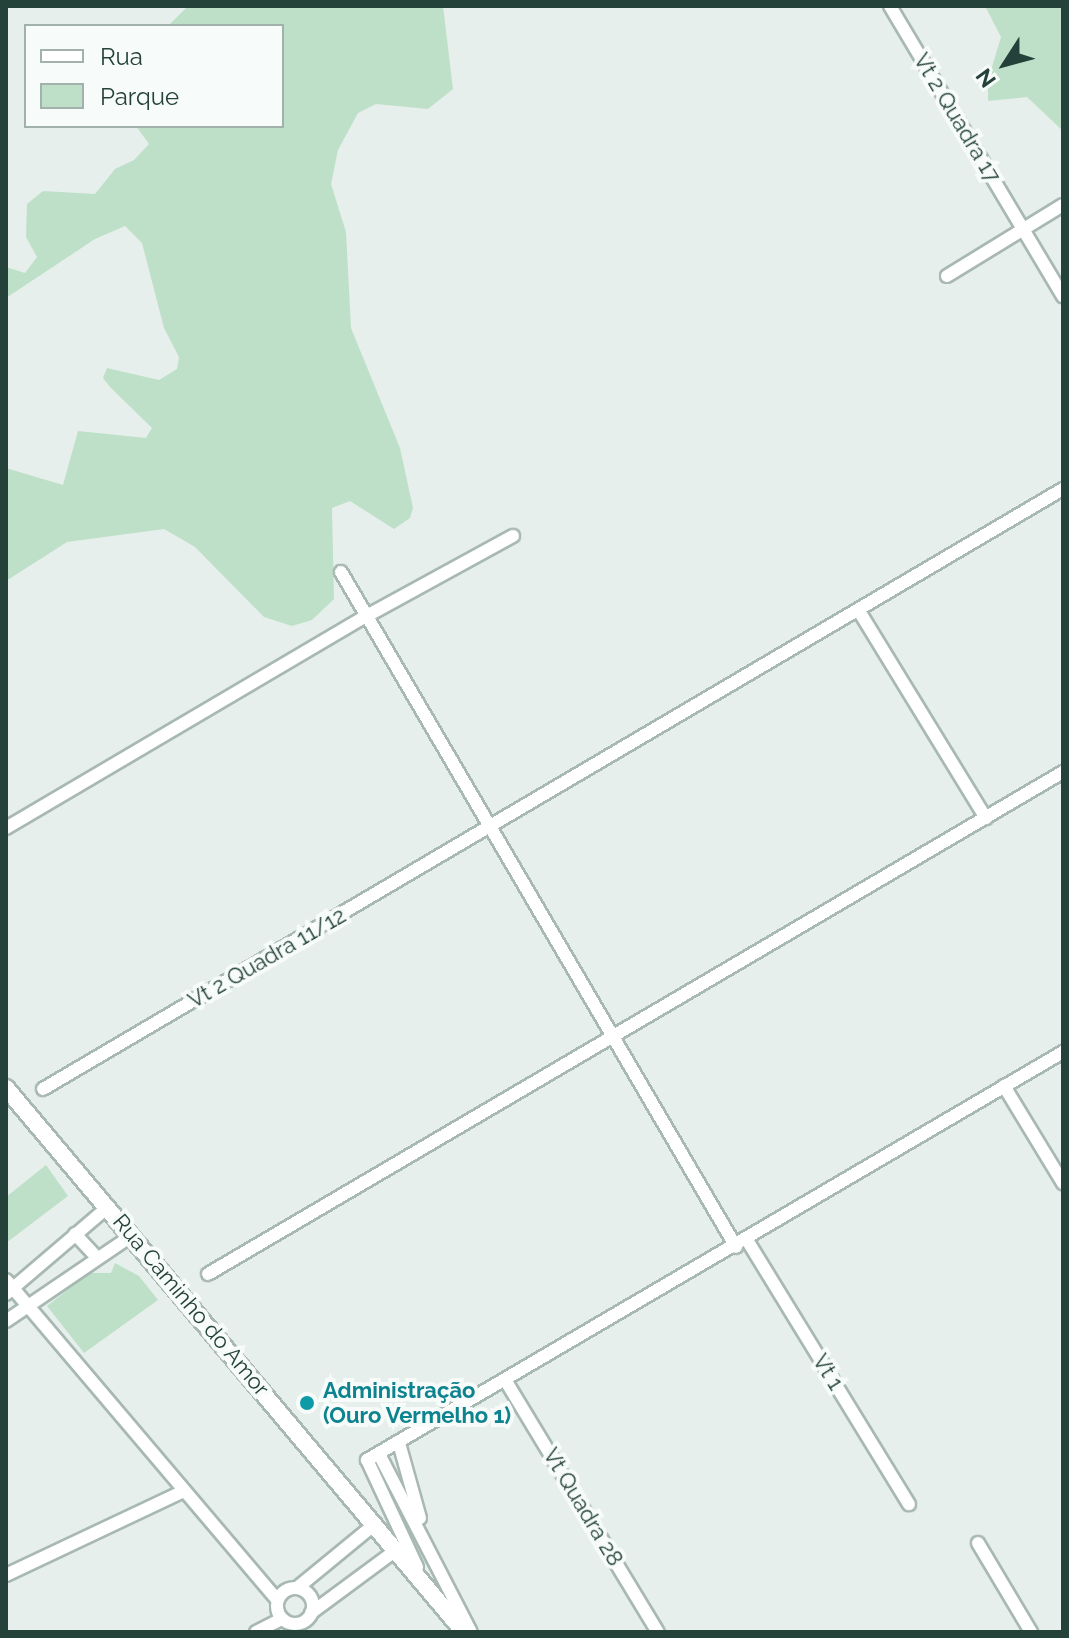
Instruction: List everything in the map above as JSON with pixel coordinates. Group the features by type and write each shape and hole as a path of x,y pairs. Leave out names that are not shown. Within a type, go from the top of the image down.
{"street":[{"name":"Vt 2 Quadra 17","path":"890,6 1063,296"},
{"path":"947,276 1063,205"},
{"name":"Vt 2 Quadra 11/12","path":"43,1089 1063,489"},
{"path":"6,828 363,618 513,536"},
{"name":"Vt 1","path":"341,572 363,618 490,826 613,1039 909,1504"},
{"path":"859,611 986,818"},
{"path":"208,1274 613,1039 1063,772"},
{"path":"373,1457 507,1383 1063,1052"},
{"path":"1004,1086 1063,1183"},
{"name":"Rua Caminho do Amor","path":"6,1088 464,1632"},
{"path":"108,1207 8,1287 31,1308 277,1600 282,1619"},
{"path":"75,1234 97,1258"},
{"path":"6,1321 31,1308 131,1236"},
{"name":"Vt Quadra 28","path":"507,1383 658,1632"},
{"path":"399,1443 437,1562"},
{"path":"373,1457 437,1562 471,1632"},
{"path":"373,1457 401,1541 440,1603"},
{"path":"6,1575 184,1491"},
{"path":"277,1600 297,1588 375,1524"},
{"path":"978,1543 1031,1632"},
{"path":"311,1613 396,1550"},
{"path":"256,1632 282,1619 305,1627 311,1613 311,1597 297,1588"}],"green space":[{"path":"188,6 443,6 453,89 428,109 376,104 358,113 338,150 331,184 346,232 351,328 400,448 413,508 410,518 394,529 350,501 332,508 334,599 312,620 292,626 264,617 195,547 164,529 67,542 6,581 6,468 63,485 78,431 146,438 152,428 103,378 107,368 159,380 177,369 179,357 164,328 142,243 125,226 95,239 6,298 6,267 25,273 37,257 26,237 27,204 43,191 95,194 115,169 134,160 149,144 137,128 284,128 284,24 170,24"},
{"path":"985,6 1063,6 1063,131 1027,97 988,101 988,80 1001,37"},
{"path":"46,1165 68,1196 6,1243 6,1197"},
{"path":"115,1263 139,1276 158,1300 84,1353 47,1306 89,1273 111,1273"}],"place":[{"name":"Administração (Ouro Vermelho 1)","path":"307,1403"}]}
